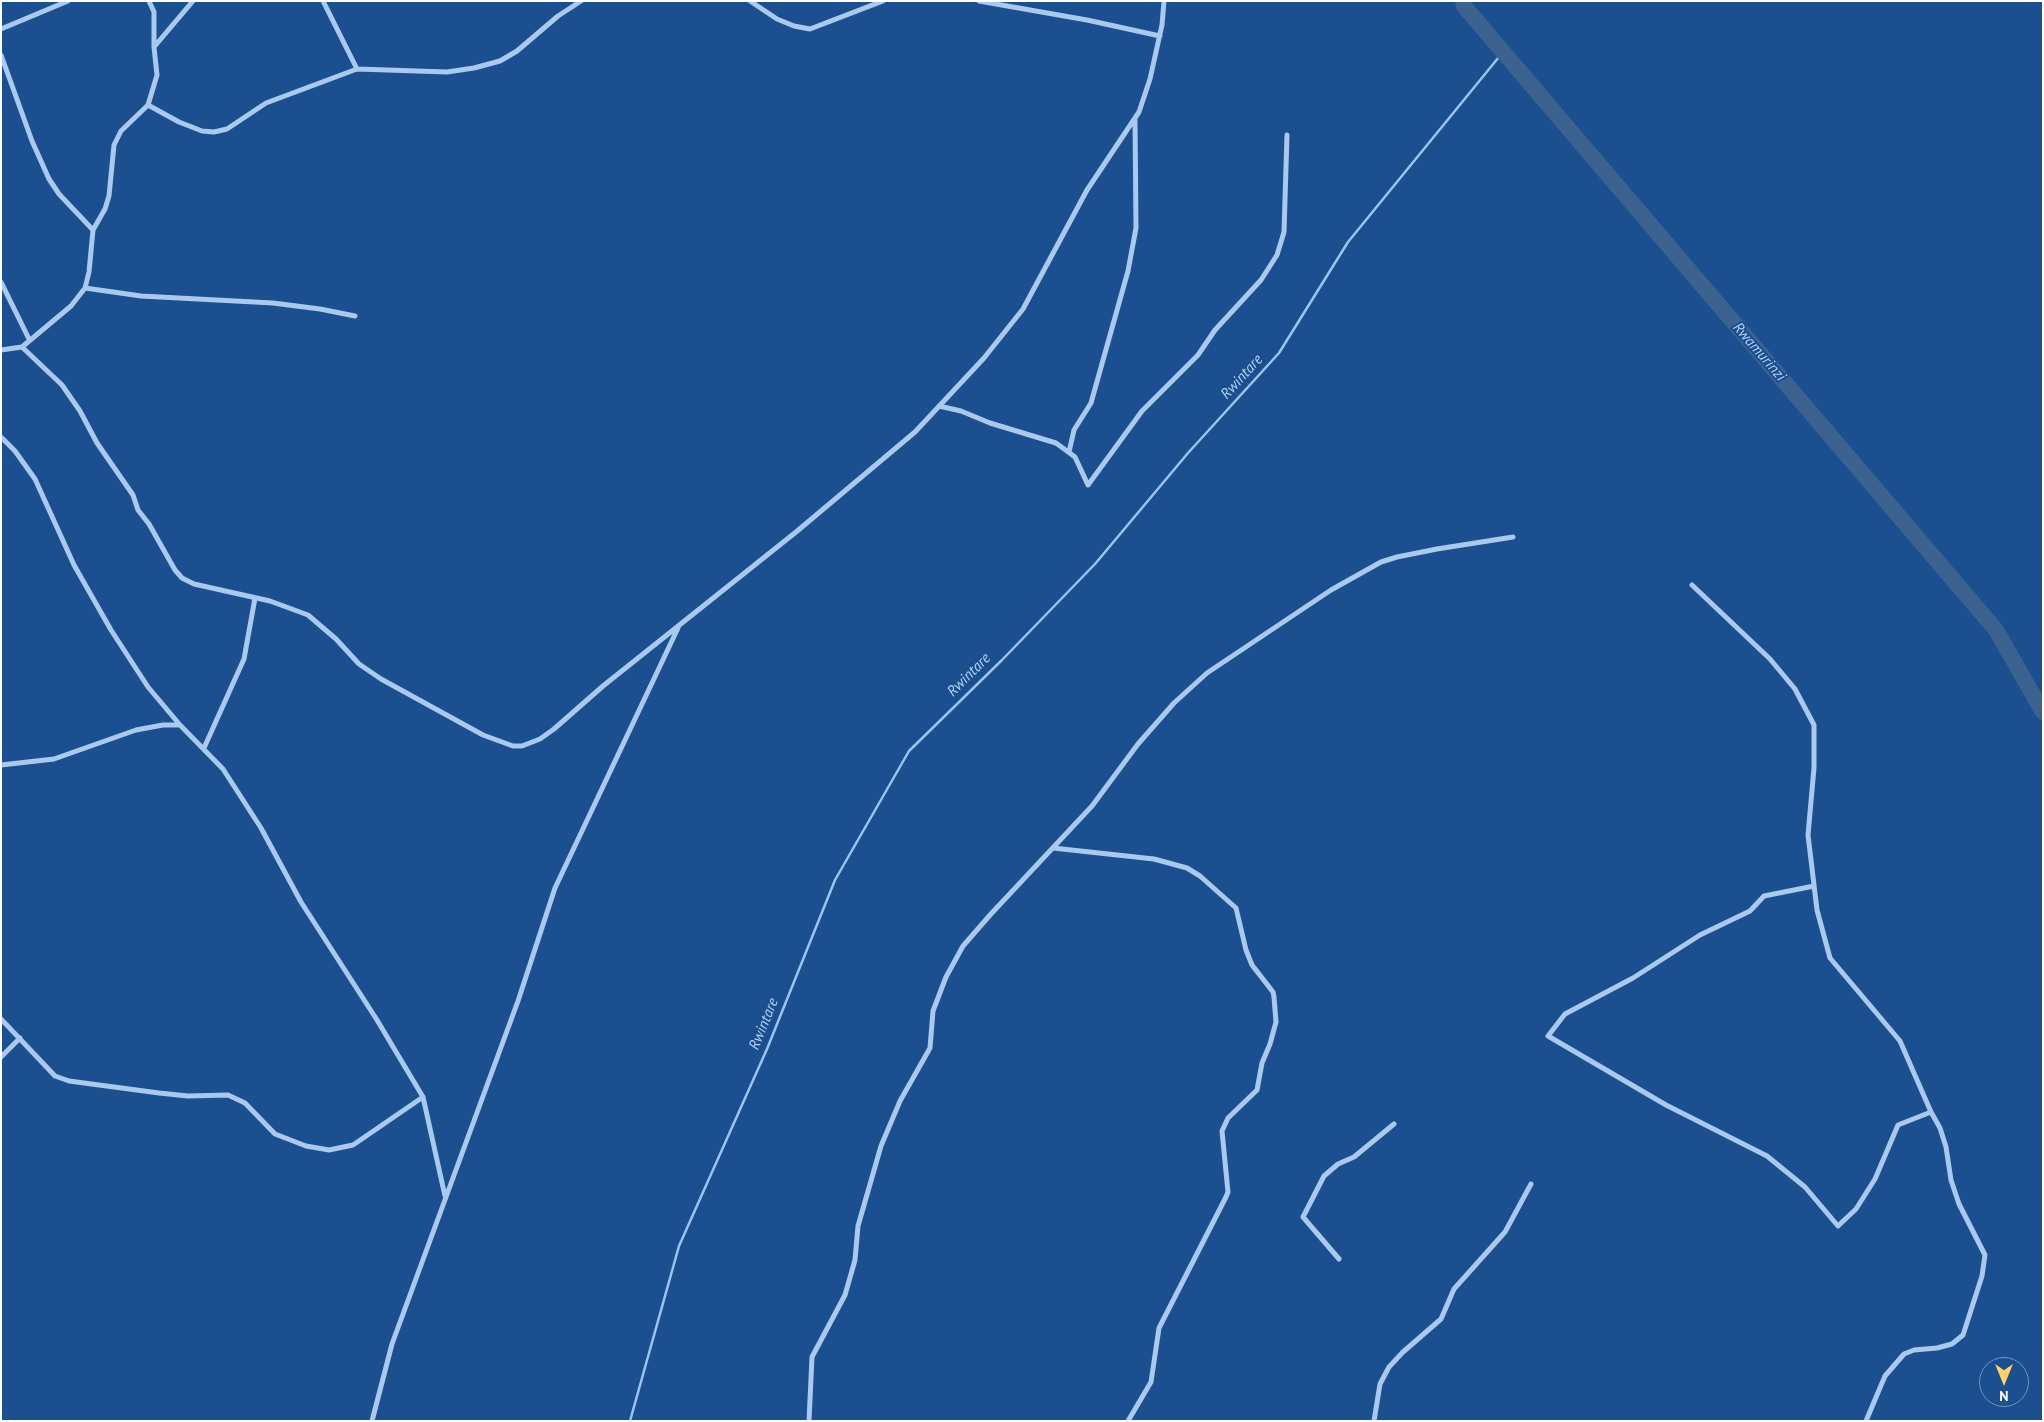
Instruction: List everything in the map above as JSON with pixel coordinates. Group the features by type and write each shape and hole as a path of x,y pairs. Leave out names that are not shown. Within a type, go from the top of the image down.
{"street":[{"path":"1,29 68,1"},
{"path":"1,350 22,347 71,306 85,288 89,272 93,230 105,209 109,196 114,145 121,131 148,105 156,75 154,12 149,1"},
{"path":"154,47 193,1"},
{"path":"323,1 357,69"},
{"path":"148,105 179,122 202,131 214,132 227,129 266,103 357,69 447,72 491,63 516,51 558,16 581,1"},
{"path":"750,1 777,20 794,26 810,28 883,1"},
{"path":"979,1 1087,20 1160,36"},
{"path":"22,347 62,385 80,411 97,443 132,495 138,510 149,524 175,570 182,578 194,584 255,598 308,615 336,639 359,664 381,679 483,735 513,746 522,746 540,739 554,730 603,686 796,532 908,438 984,358 1023,309 1086,190 1139,112 1150,79 1160,36 1164,1"},
{"path":"1,55 32,141 49,179 59,194 93,230"},
{"path":"1069,452 1074,430 1091,403 1128,271 1136,228 1135,118"},
{"path":"939,406 961,411 990,423 1056,443 1076,457 1088,485 1142,411 1198,355 1215,330 1261,280 1278,256 1284,232 1287,135"},
{"path":"1,282 30,339"},
{"path":"85,288 141,296 273,303 320,308 355,316"},
{"path":"1,437 15,451 35,479 74,565 111,630 148,686 180,725 223,769 261,828 301,902 377,1020 423,1097 445,1196"},
{"path":"809,1421 812,1357 845,1295 855,1260 858,1226 881,1146 900,1101 930,1048 932,1011 946,978 964,946 1092,806 1138,744 1174,703 1192,686 1231,657 1331,590 1381,562 1437,548 1513,537"},
{"path":"1692,585 1770,659 1794,689 1814,725 1814,768 1808,835 1817,910 1830,958 1900,1041 1940,1128 1946,1147 1951,1180 1960,1204 1985,1255 1985,1265 1963,1335 1952,1344 1937,1348 1914,1350 1904,1354 1885,1376 1866,1421"},
{"path":"204,748 244,659 255,598"},
{"path":"372,1421 392,1344 518,1001 555,888 680,626"},
{"path":"1,765 54,760 136,730 163,725 180,725"},
{"path":"1053,848 1154,859 1187,868 1200,876 1236,908 1248,957 1273,992 1275,1005 1276,1022 1262,1063 1257,1090 1228,1118 1222,1131 1228,1192 1159,1328 1151,1382 1128,1421"},
{"path":"1814,886 1764,896 1750,911 1700,935 1633,978 1565,1014 1548,1036 1666,1105 1767,1156 1805,1187 1838,1226 1856,1209 1876,1179 1898,1125 1931,1112"},
{"path":"1,1019 55,1076 69,1081 159,1093 188,1096 228,1095 245,1104 275,1134 306,1146 329,1150 353,1145 423,1097"},
{"path":"1,1057 20,1038"},
{"path":"1339,1259 1303,1217 1324,1176 1338,1164 1354,1156 1394,1124"},
{"path":"1374,1421 1380,1384 1389,1367 1403,1352 1441,1319 1454,1289 1505,1232 1531,1184"}],"waterway":[{"name":"Rwamurinzi","path":"1463,1 1464,6 1996,630 2043,712"},
{"name":"Rwintare","path":"630,1421 679,1246 767,1049 835,880 909,751 1002,660 1095,564 1188,453 1279,353 1348,242 1503,52"}]}
